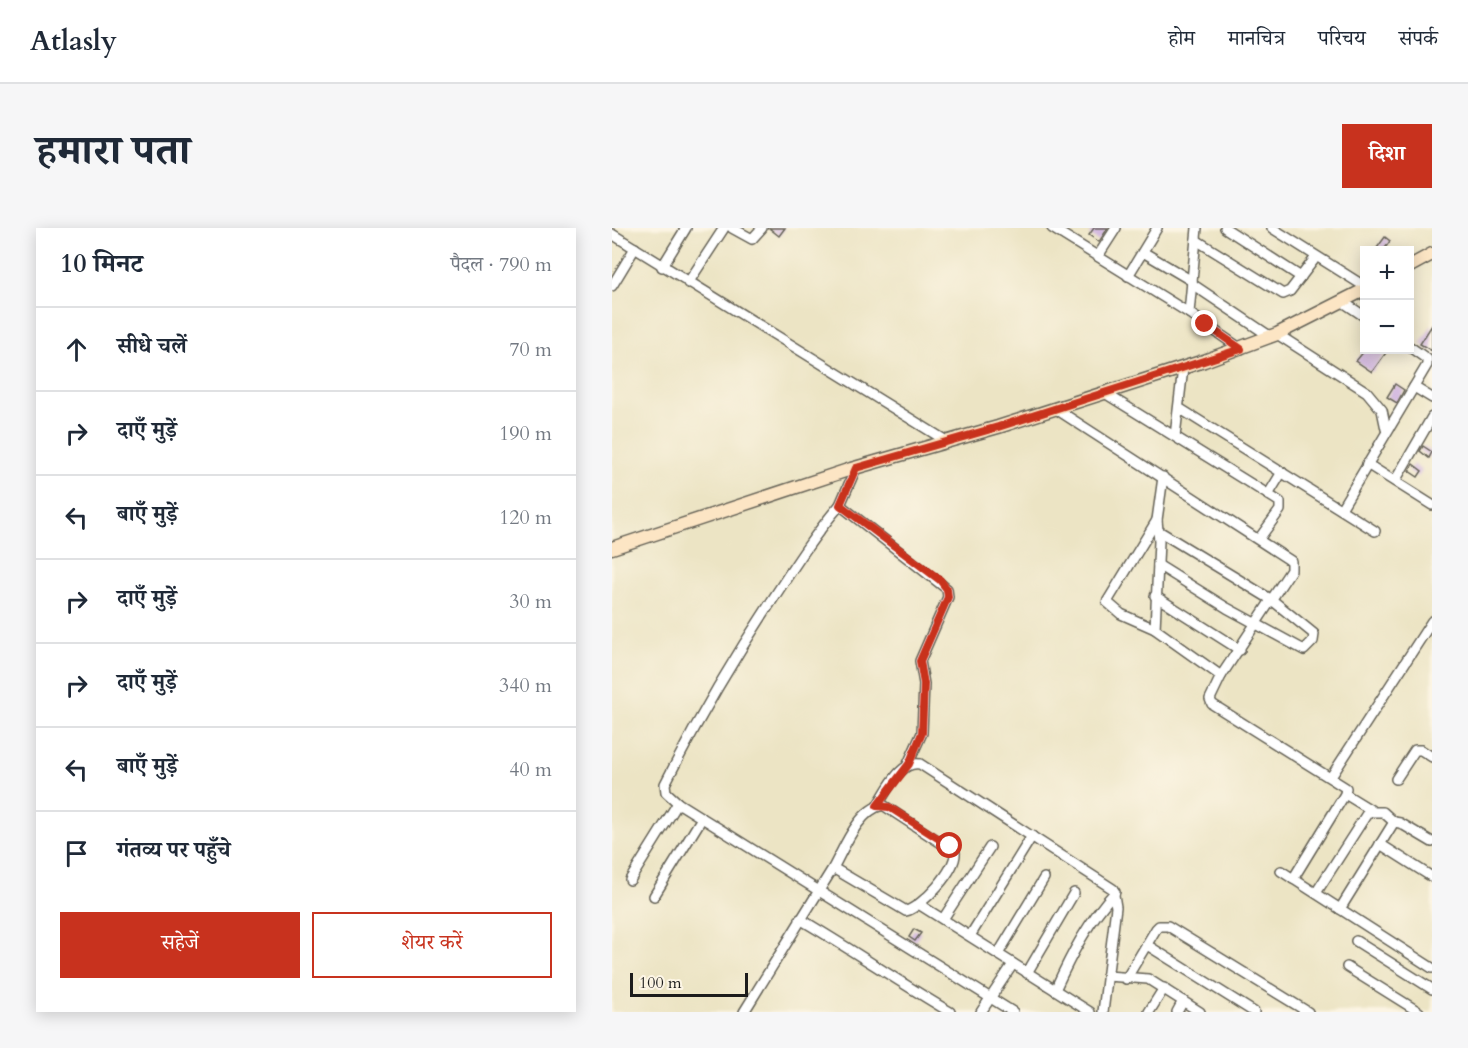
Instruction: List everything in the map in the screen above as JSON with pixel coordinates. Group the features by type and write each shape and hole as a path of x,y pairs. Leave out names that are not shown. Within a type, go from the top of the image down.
{"street":[{"path":"662,267 686,228"},
{"path":"688,283 724,228"},
{"path":"732,228 752,239 762,228"},
{"path":"1052,228 1068,232 1098,256 1189,313 1241,349"},
{"path":"1098,256 1116,228"},
{"path":"1128,276 1157,228"},
{"path":"1189,313 1197,228"},
{"path":"1224,228 1301,277"},
{"path":"1272,228 1360,285"},
{"path":"612,234 948,442"},
{"path":"1196,240 1281,293 1288,293 1316,257"},
{"path":"612,286 635,248"},
{"path":"1143,252 1368,392 1382,410 1386,430"},
{"path":"1414,264 1432,254"},
{"path":"612,548 856,468 1056,409 1241,349 1343,302 1360,291"},
{"path":"1343,302 1360,313"},
{"path":"1341,509 1428,361 1414,350"},
{"path":"1175,436 1183,368"},
{"path":"1414,387 1432,398"},
{"path":"1103,392 1268,495 1281,507 1259,539"},
{"path":"1179,408 1375,531"},
{"path":"1056,409 1288,558 1292,564 1292,570 1221,676 1210,699 1212,705 1344,786 1345,794 1293,879"},
{"path":"1395,481 1432,417"},
{"path":"1367,464 1432,505"},
{"path":"856,468 840,505 815,534 698,719 665,784 666,792 702,818 817,891 1013,1012"},
{"path":"1268,495 1282,472"},
{"path":"1155,629 1157,525 1163,477"},
{"path":"744,1012 862,820 877,806 909,764 922,733 924,684 920,661 948,597 947,589 840,505"},
{"path":"1157,525 1272,600 1314,634 1313,641 1304,650 1227,608 1158,564"},
{"path":"1157,525 1107,602 1121,614 1155,629 1221,676"},
{"path":"1155,596 1240,650"},
{"path":"1331,777 1432,621"},
{"path":"1396,779 1415,750 1421,750 1432,757"},
{"path":"909,764 927,766 1110,886 1115,892 1103,1012"},
{"path":"1345,794 1371,810 1387,814 1394,822 1400,823 1432,842"},
{"path":"630,880 678,802"},
{"path":"833,868 906,911 920,905 953,863 955,852 889,807 877,806"},
{"path":"1316,893 1371,810"},
{"path":"654,896 702,818"},
{"path":"1340,909 1394,822"},
{"path":"970,936 1032,836"},
{"path":"1380,844 1432,877"},
{"path":"944,919 990,847"},
{"path":"1281,871 1432,968"},
{"path":"998,954 1044,878"},
{"path":"1055,990 1077,945 1102,906 1115,892"},
{"path":"1027,973 1074,893"},
{"path":"920,905 1090,1012"},
{"path":"800,919 871,962 911,990 950,1012"},
{"path":"1126,979 1159,926 1168,926 1308,1012"},
{"path":"1356,941 1432,989"},
{"path":"1147,945 1254,1012"},
{"path":"981,1012 1013,964"},
{"path":"1347,967 1419,1012"},
{"path":"1107,976 1148,979 1200,1012"},
{"path":"1149,1012 1164,988"},
{"path":"1177,1012 1183,1001"}],"building":[{"path":"769,228 785,228 779,236"},
{"path":"1094,228 1108,228 1099,242 1089,235"},
{"path":"1385,237 1390,241 1387,246 1378,246"},
{"path":"1432,325 1432,351 1420,344"},
{"path":"1362,354 1385,354 1372,372 1356,361"},
{"path":"1395,384 1404,390 1397,403 1387,397"},
{"path":"1423,446 1432,452 1429,458 1420,451"},
{"path":"1413,464 1422,471 1418,477 1409,471"},
{"path":"914,929 921,933 915,941 909,937"}],"route":[{"path":"950,846 889,807 877,806 904,767 909,764 922,733 924,684 920,661 948,597 947,589 940,580 840,505 856,468 998,427 1241,349 1205,324"}]}
